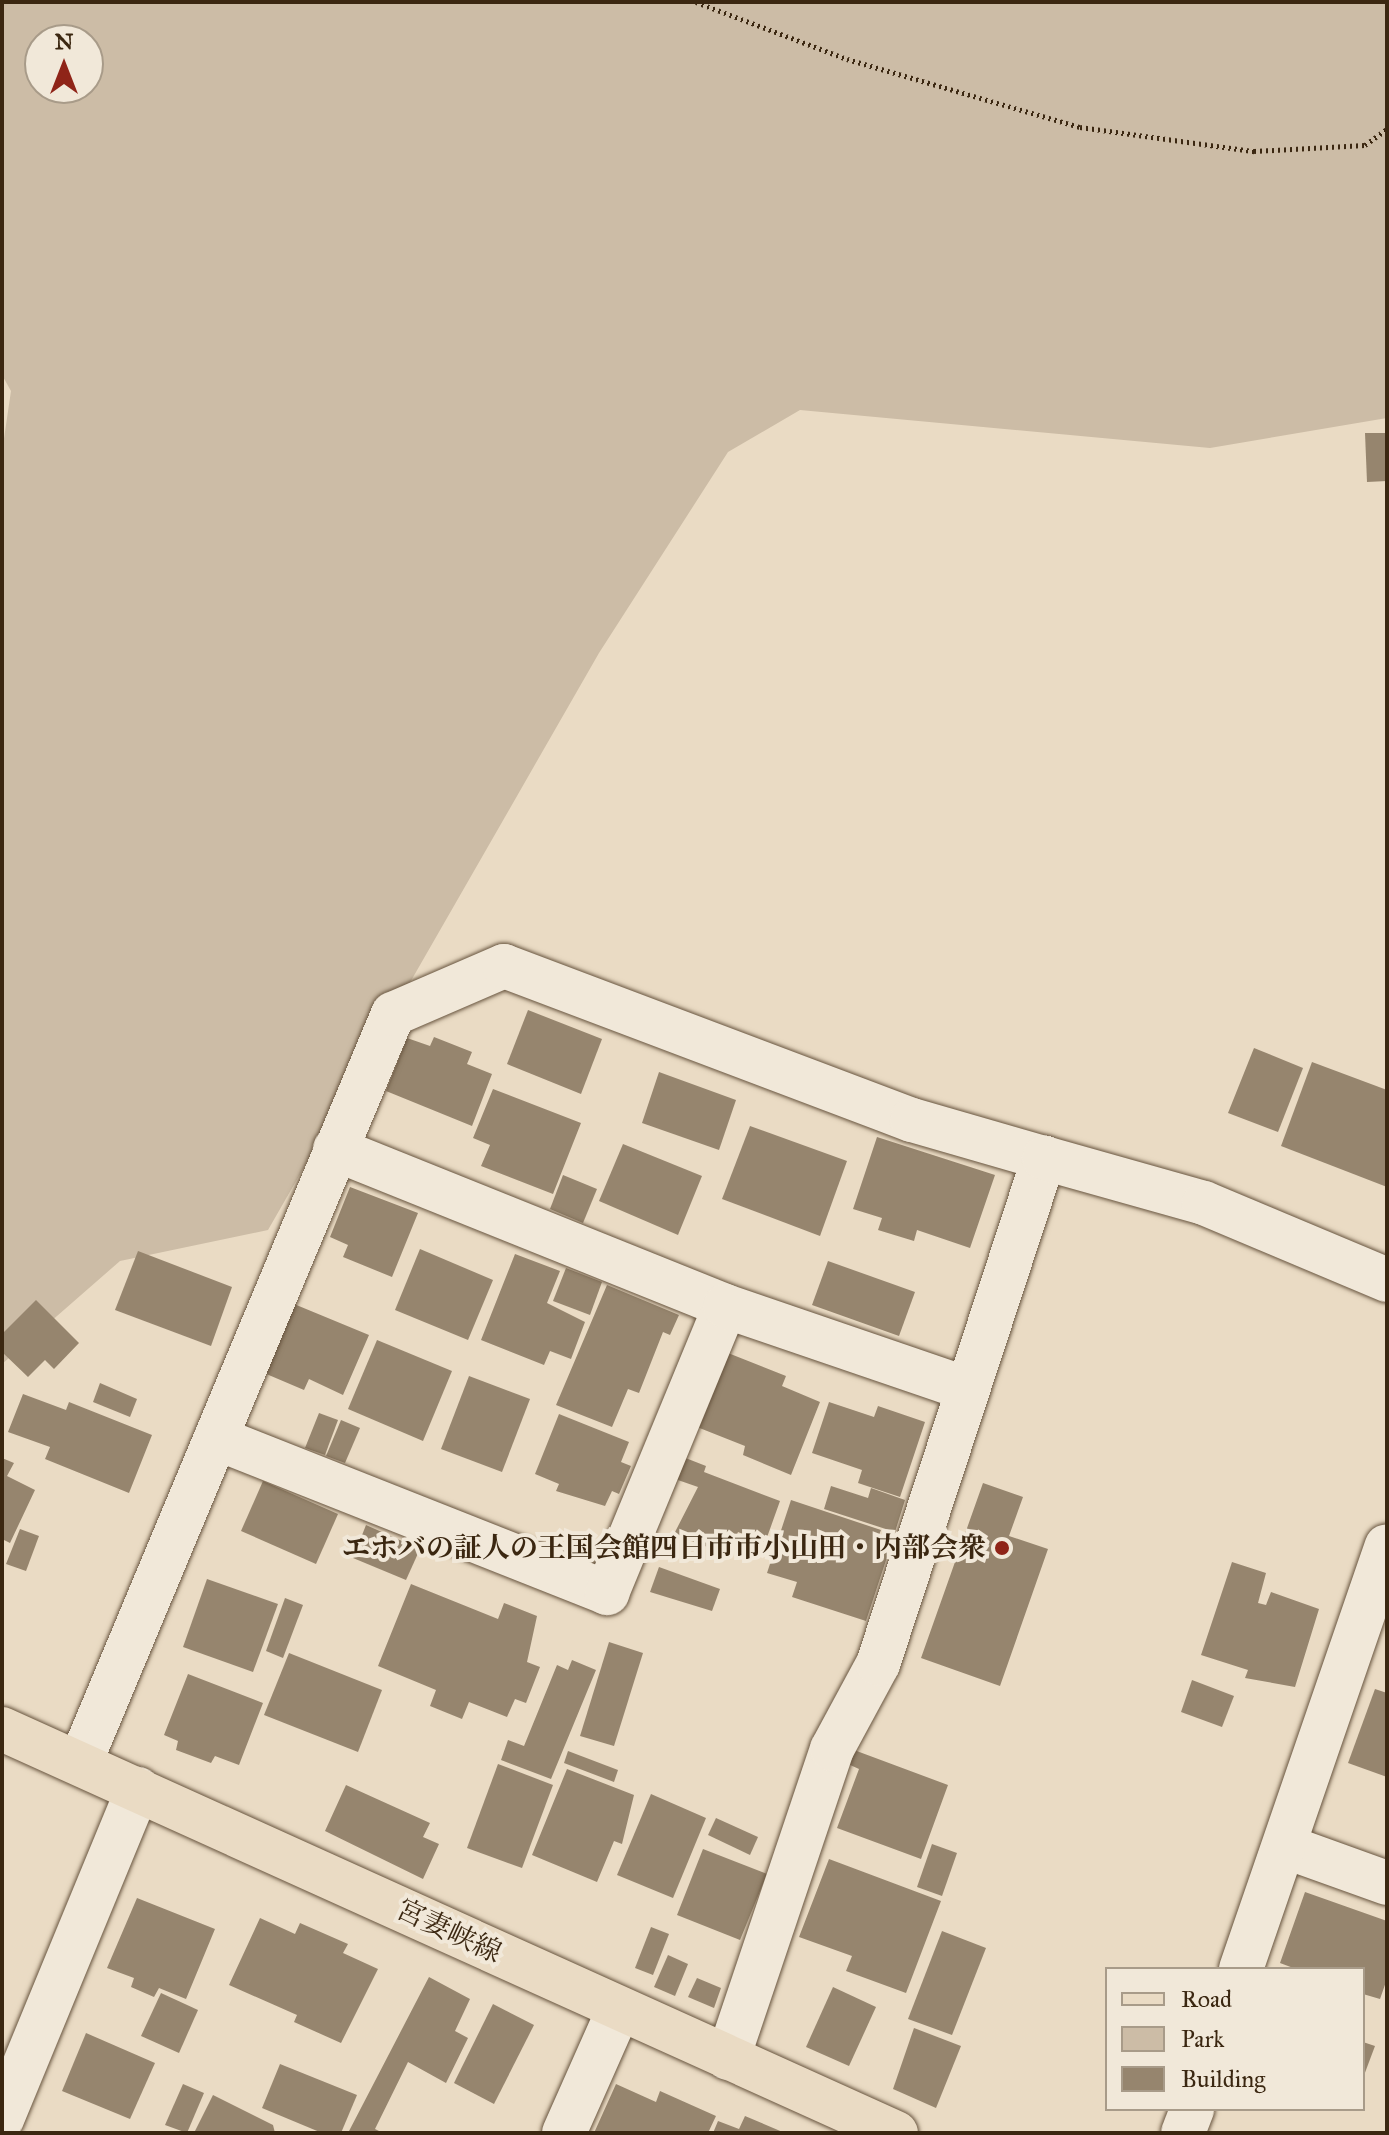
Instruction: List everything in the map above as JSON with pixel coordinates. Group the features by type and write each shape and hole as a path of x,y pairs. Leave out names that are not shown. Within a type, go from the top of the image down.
{"main road":[{"name":"宮妻峡線","path":"2,1729 896,2133"}],"street":[{"path":"80,1763 393,1014 504,966 912,1120 1204,1203 1387,1280"},
{"path":"335,1149 725,1306 967,1389"},
{"path":"728,2058 832,1749 878,1664 1044,1158"},
{"path":"216,1438 607,1593 725,1306"},
{"path":"1242,1967 1387,1546"},
{"path":"2,2119 138,1789"},
{"path":"1284,1846 1387,1883"},
{"path":"564,2133 619,2009"},
{"path":"1183,2133 1191,2111"}],"path":[{"path":"696,2 847,59 1080,127 1254,151 1365,145 1387,129"}],"green space":[{"path":"2,2 1387,2 1387,418 1210,448 800,410 728,452 599,653 268,1230 120,1261 2,1364 2,452 11,391 2,375"}],"building":[{"path":"1365,433 1387,433 1387,481 1367,482"},
{"path":"528,1010 602,1039 581,1094 507,1064"},
{"path":"434,1037 472,1052 467,1064 492,1074 472,1126 386,1091 407,1038 430,1046"},
{"path":"1254,1048 1303,1068 1278,1132 1228,1113"},
{"path":"1312,1062 1387,1090 1387,1187 1281,1146"},
{"path":"659,1072 736,1100 719,1150 642,1123"},
{"path":"493,1089 581,1123 553,1194 481,1166 490,1145 473,1138"},
{"path":"750,1126 847,1161 820,1236 722,1199"},
{"path":"877,1137 995,1175 970,1248 917,1230 914,1241 878,1230 882,1218 853,1209"},
{"path":"623,1144 702,1176 678,1235 599,1201"},
{"path":"563,1175 597,1189 583,1223 550,1209"},
{"path":"350,1187 418,1213 392,1277 343,1257 348,1245 330,1237"},
{"path":"420,1249 493,1280 468,1340 395,1310"},
{"path":"138,1251 232,1287 211,1346 115,1310"},
{"path":"515,1254 560,1271 547,1303 585,1322 571,1359 550,1351 544,1365 481,1340"},
{"path":"828,1261 915,1292 899,1336 812,1305"},
{"path":"566,1268 602,1282 590,1315 553,1301"},
{"path":"607,1285 679,1315 670,1335 663,1332 639,1393 628,1389 612,1427 556,1405"},
{"path":"36,1300 79,1343 54,1369 45,1360 28,1377 2,1352 2,1334"},
{"path":"294,1304 369,1335 343,1395 309,1379 304,1390 264,1373"},
{"path":"377,1340 452,1371 423,1441 348,1409"},
{"path":"728,1353 786,1376 782,1386 820,1402 791,1475 743,1455 745,1446 697,1427"},
{"path":"469,1376 530,1399 502,1472 441,1449"},
{"path":"100,1383 137,1399 130,1417 93,1402"},
{"path":"23,1394 66,1410 69,1402 152,1435 129,1493 45,1459 50,1447 8,1432"},
{"path":"829,1402 874,1417 878,1406 925,1422 900,1497 858,1483 862,1470 812,1453"},
{"path":"319,1413 338,1420 325,1455 305,1448"},
{"path":"559,1414 629,1442 621,1462 631,1466 619,1494 612,1491 605,1506 556,1491 559,1484 535,1474"},
{"path":"341,1420 360,1428 345,1463 326,1456"},
{"path":"683,1457 706,1466 704,1472 780,1501 765,1543 738,1532 728,1555 674,1534 698,1487 675,1479"},
{"path":"2,1458 14,1463 7,1476 35,1490 10,1543 2,1539"},
{"path":"263,1481 338,1514 316,1564 241,1531"},
{"path":"983,1483 1023,1497 1009,1536 1048,1549 1000,1686 921,1658"},
{"path":"831,1486 868,1498 871,1488 905,1500 895,1532 824,1509"},
{"path":"791,1500 881,1530 877,1540 891,1545 866,1621 792,1597 797,1582 767,1573"},
{"path":"366,1525 420,1549 406,1580 353,1558"},
{"path":"20,1529 39,1536 26,1571 6,1564"},
{"path":"1232,1562 1266,1573 1258,1603 1266,1605 1271,1592 1319,1609 1295,1687 1245,1678 1248,1670 1201,1655"},
{"path":"659,1567 720,1589 712,1611 650,1592"},
{"path":"207,1579 278,1604 253,1672 183,1647"},
{"path":"411,1584 498,1619 504,1603 537,1616 527,1662 540,1667 526,1703 515,1699 507,1717 469,1702 462,1719 430,1706 436,1690 378,1666"},
{"path":"285,1598 303,1605 283,1658 266,1651"},
{"path":"609,1642 643,1653 614,1746 580,1736"},
{"path":"289,1653 382,1690 358,1752 264,1715"},
{"path":"572,1660 596,1670 551,1779 501,1760 508,1740 524,1746 557,1665 568,1670"},
{"path":"188,1674 263,1703 239,1765 215,1756 211,1763 176,1750 178,1741 164,1735"},
{"path":"1192,1680 1234,1696 1222,1727 1181,1712"},
{"path":"1375,1689 1387,1693 1387,1777 1348,1763"},
{"path":"854,1750 948,1785 921,1859 837,1828 859,1769 848,1764"},
{"path":"568,1751 618,1770 614,1782 564,1763"},
{"path":"498,1764 553,1785 522,1868 467,1848"},
{"path":"567,1769 634,1795 622,1844 614,1841 597,1882 532,1855"},
{"path":"346,1785 430,1823 423,1837 439,1844 423,1879 325,1831"},
{"path":"651,1794 706,1818 673,1898 617,1875"},
{"path":"716,1818 758,1837 750,1855 708,1835"},
{"path":"932,1844 957,1853 942,1896 917,1887"},
{"path":"703,1849 767,1874 740,1940 677,1915"},
{"path":"829,1859 941,1901 906,1993 846,1971 852,1956 799,1937"},
{"path":"1305,1892 1387,1921 1387,1979 1380,1999 1365,1995 1365,1967 1291,1967 1280,1963"},
{"path":"137,1898 215,1929 186,1999 159,1988 154,1997 131,1987 134,1978 107,1968"},
{"path":"260,1918 295,1934 300,1923 348,1944 343,1953 378,1969 341,2043 294,2022 297,2015 229,1985"},
{"path":"651,1927 669,1934 653,1975 635,1968"},
{"path":"942,1931 986,1948 952,2035 908,2019"},
{"path":"668,1955 688,1964 675,1996 654,1987"},
{"path":"429,1977 470,1999 455,2031 468,2038 446,2083 408,2062 375,2129 383,2133 348,2133"},
{"path":"697,1978 721,1988 714,2008 688,1997"},
{"path":"833,1987 876,2007 849,2066 806,2047"},
{"path":"161,1993 198,2010 179,2053 141,2036"},
{"path":"493,2004 534,2025 494,2104 454,2083"},
{"path":"914,2028 961,2046 936,2108 893,2089"},
{"path":"86,2033 155,2063 130,2119 62,2091"},
{"path":"1365,2043 1375,2046 1365,2073"},
{"path":"280,2064 357,2095 341,2133 322,2133 262,2108"},
{"path":"183,2084 204,2093 187,2133 165,2125"},
{"path":"616,2084 656,2102 660,2091 716,2116 708,2133 594,2133"},
{"path":"213,2095 273,2125 275,2133 194,2133"},
{"path":"745,2116 785,2133 713,2133 718,2121 739,2129"}],"place":[{"name":"エホバの証人の王国会館四日市市小山田・内部会衆","path":"1002,1548"}]}
